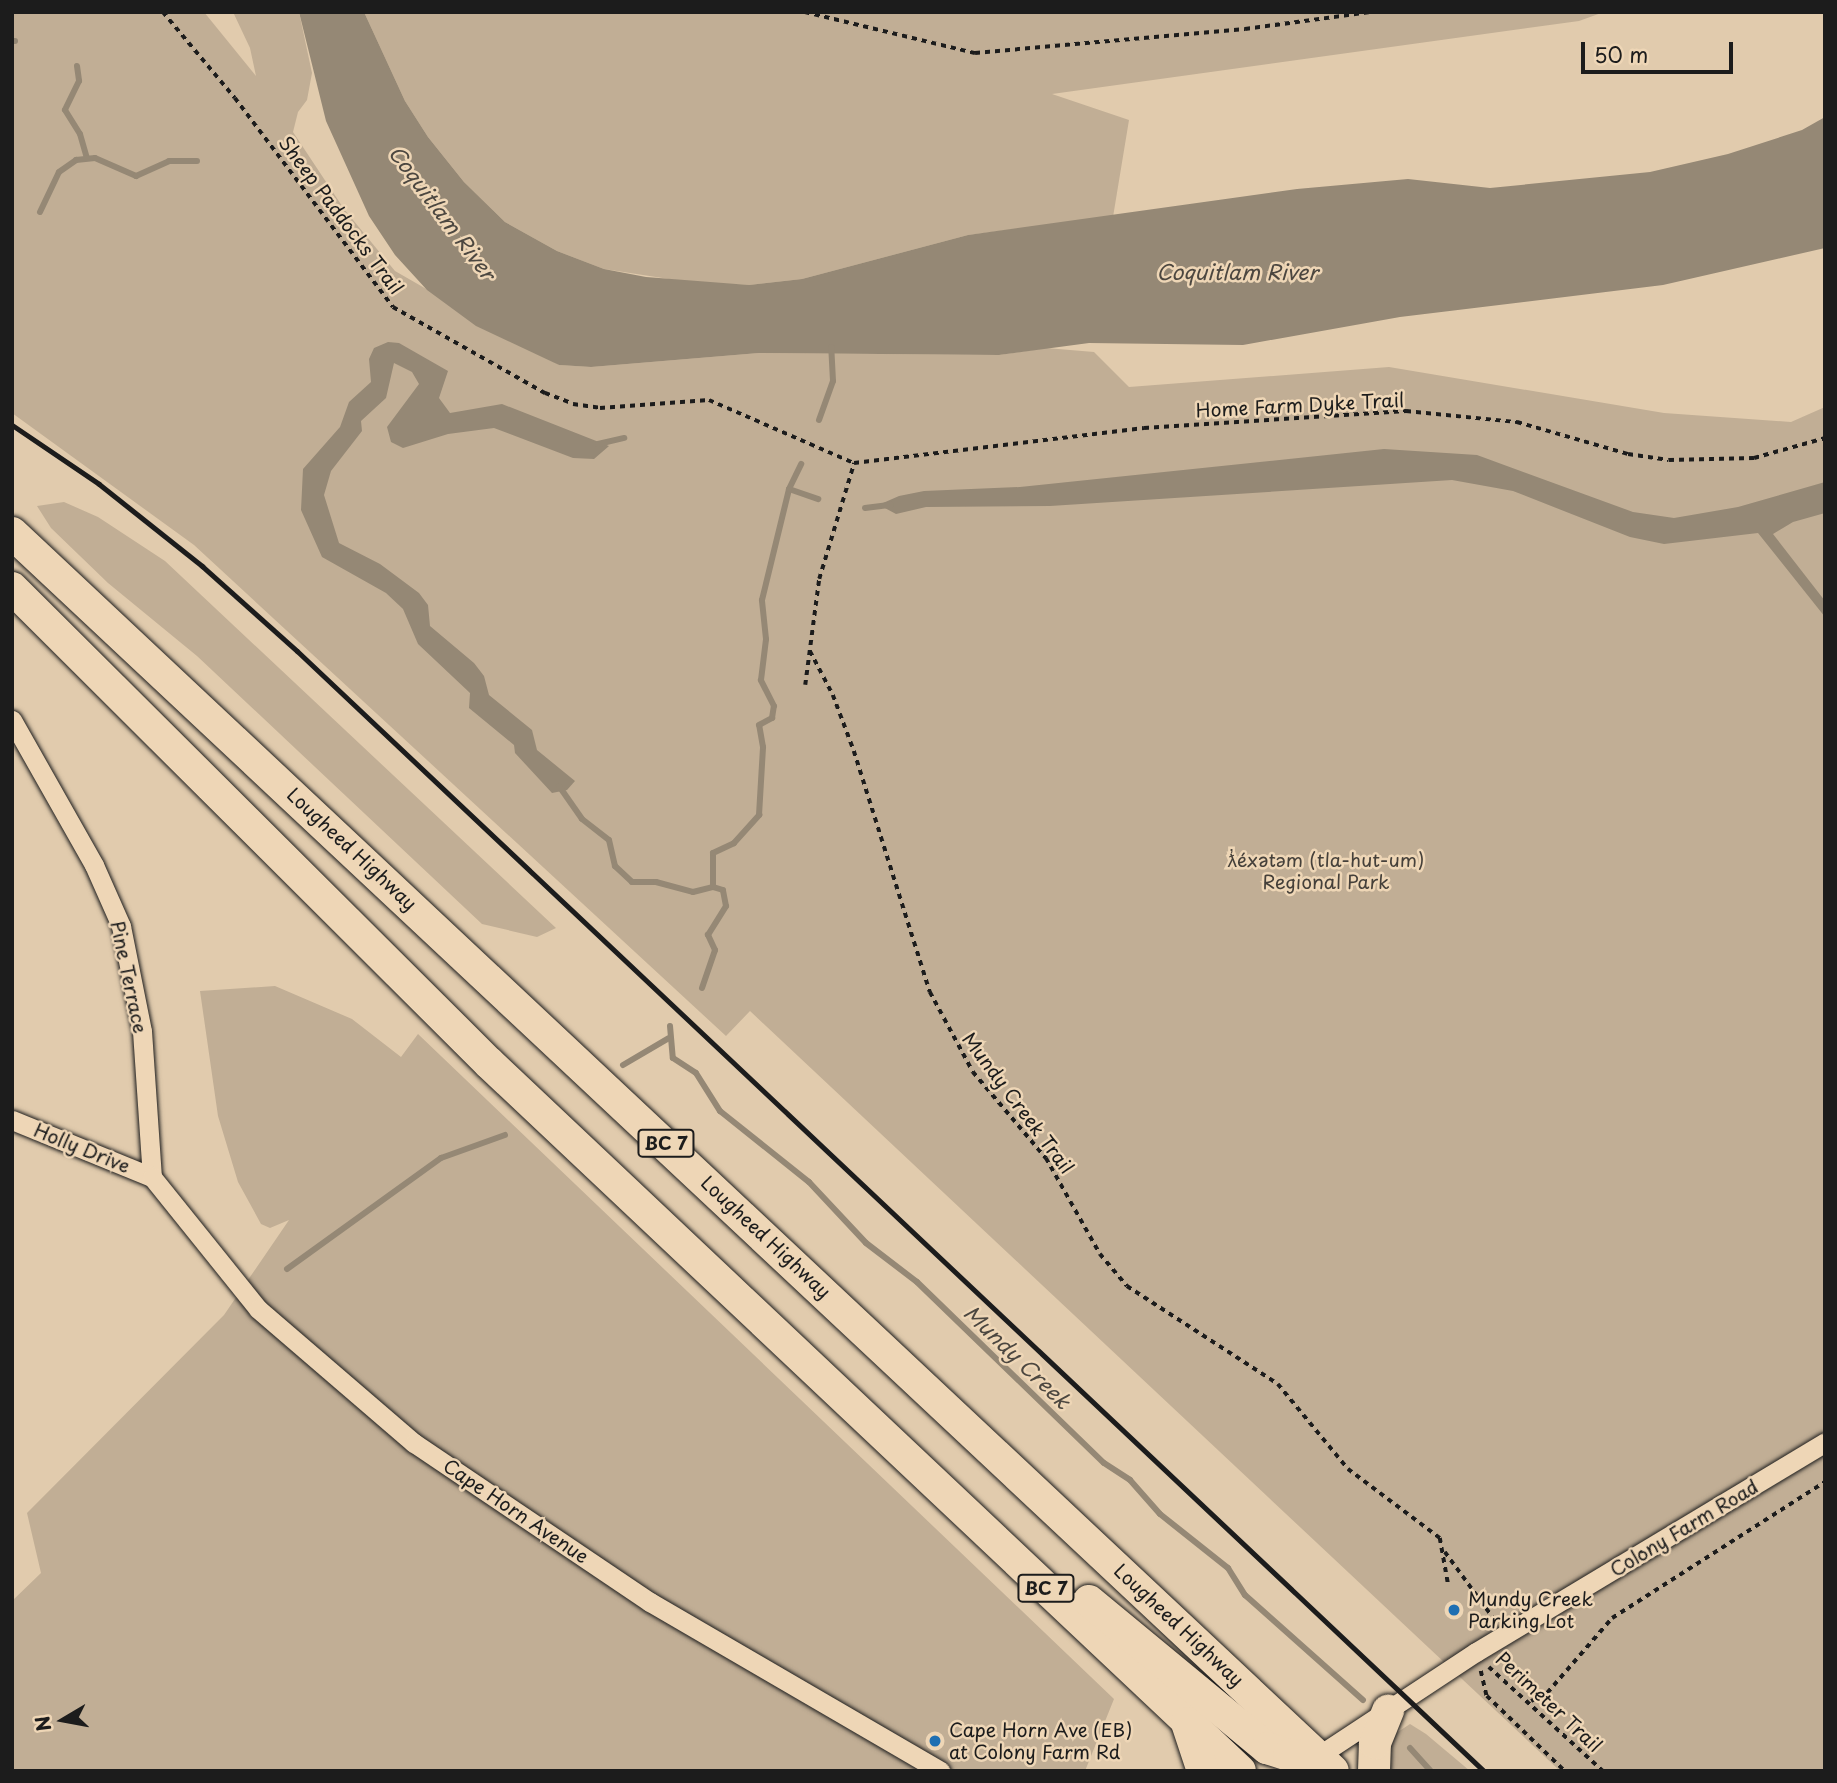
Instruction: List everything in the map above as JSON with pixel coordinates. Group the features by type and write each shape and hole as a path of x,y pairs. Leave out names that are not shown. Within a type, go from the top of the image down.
{"main road":[{"name":"Lougheed Highway","path":"12,533 1316,1766"},
{"name":"BC 7","path":"12,588 442,1018 1240,1771"},
{"path":"906,1457 1267,1748 1316,1766"},
{"path":"1374,1771 1375,1743 1388,1710"},
{"path":"1185,1719 1203,1771"}],"street":[{"name":"Pine Terrace","path":"12,720 94,865 121,926 142,1031 152,1177"},
{"name":"Holly Drive","path":"12,1120 152,1177"},
{"name":"Cape Horn Avenue","path":"152,1177 258,1309 414,1443 650,1602 940,1771"},
{"name":"Colony Farm Road","path":"1316,1766 1388,1710 1476,1652 1825,1443"}],"path":[{"name":"Sheep Paddocks Trail","path":"163,12 235,98 393,307 573,404 600,408 709,400 854,463"},
{"path":"805,12 975,52 1245,29 1370,12"},
{"name":"Home Farm Dyke Trail","path":"854,463 1144,428 1406,411 1517,422 1628,454 1669,460 1754,458 1825,439"},
{"path":"806,685 819,579 854,463"},
{"name":"Mundy Creek Trail","path":"810,652 833,695 854,751 909,935 942,1022 987,1090 1054,1169 1100,1254 1150,1304 1278,1384 1348,1469 1437,1535 1444,1550 1493,1618"},
{"path":"1531,1701 1547,1693 1612,1618 1825,1482"},
{"path":"1444,1550 1448,1583"},
{"path":"1476,1652 1488,1696 1565,1771"},
{"name":"Perimeter Trail","path":"1476,1652 1514,1691 1531,1701 1603,1771"}],"green space":[{"name":"ƛ̓éxətəm (tla-hut-um) Regional Park","path":"12,12 204,12 256,76 250,48 233,12 299,12 312,73 307,100 298,112 293,132 344,209 395,271 559,365 591,367 759,353 999,355 1046,348 1094,352 1129,387 1389,367 1664,413 1791,422 1825,407 1825,1771 1560,1771 750,1011 726,1036 194,545 12,413"},
{"path":"364,12 1604,12 1579,21 1052,94 1129,120 1113,217 968,235 802,279 749,285 695,283 604,269 557,251 505,222 464,182 428,137 405,101"},
{"path":"64,502 98,517 165,561 556,928 537,937 482,924 197,656 108,583 51,528 37,506"},
{"path":"275,986 352,1019 401,1057 418,1034 1114,1699 1085,1771 12,1771 12,1601 41,1573 27,1513 224,1315 289,1220 270,1228 261,1224 238,1182 218,1116 200,991"},
{"path":"1410,1724 1470,1771 1387,1771 1392,1736"}],"water":[{"name":"Coquitlam River","path":"299,12 364,12 405,101 428,137 464,182 505,222 557,251 604,269 646,277 749,285 802,279 968,235 1297,189 1408,179 1490,188 1650,172 1728,154 1802,130 1825,117 1825,248 1663,285 1400,317 1243,345 1089,343 999,355 759,353 591,367 559,365 476,326 427,290 395,255 369,216 326,121"},
{"path":"388,342 399,343 448,371 439,398 450,413 502,404 609,446 594,459 573,458 494,428 448,434 403,448 391,442 387,427 419,384 412,372 394,363 386,398 361,421 362,431 331,471 324,495 339,543 380,564 419,593 428,605 430,626 474,663 484,676 489,695 532,730 537,750 575,781 567,790 552,793 515,753 514,745 469,708 470,693 418,644 403,609 386,593 322,557 301,510 303,469 340,427 349,402 371,382 369,359 374,348"},
{"path":"1384,449 1477,455 1633,512 1674,518 1738,507 1825,482 1825,513 1793,522 1773,534 1825,601 1825,617 1758,533 1664,544 1630,537 1513,491 1452,480 1050,506 926,507 896,514 883,507 883,503 899,496 924,491 1020,487"}],"waterway":[{"path":"77,66 79,81 65,110 80,134 87,158"},
{"path":"40,212 59,172 76,160 95,158 136,176 169,161 197,161"},
{"path":"819,420 833,381 831,347"},
{"path":"598,444 624,438"},
{"path":"702,988 715,950 708,935 726,906 723,890 713,887 713,853 734,843 759,815 763,747 759,725 772,718 774,706 761,680 766,639 762,600 789,489 801,464"},
{"path":"789,489 818,499"},
{"path":"865,508 891,505"},
{"path":"559,786 582,819 609,840 615,866 632,882 656,882 693,892 713,887"},
{"name":"Mundy Creek","path":"670,1026 673,1058 696,1073 720,1111 809,1182 866,1243 917,1282 1104,1463 1130,1480 1160,1514 1228,1568 1245,1595 1363,1700"},
{"path":"623,1065 669,1038"},
{"path":"287,1269 441,1158 505,1135"},
{"name":"Mundy Creek","path":"1410,1748 1431,1771"}],"railway":[{"path":"12,425 99,484 202,566 297,651 1484,1771"}],"place":[{"name":"Mundy Creek Parking Lot","path":"1454,1610"},
{"name":"Cape Horn Ave (EB) at Colony Farm Rd","path":"935,1741"}]}
